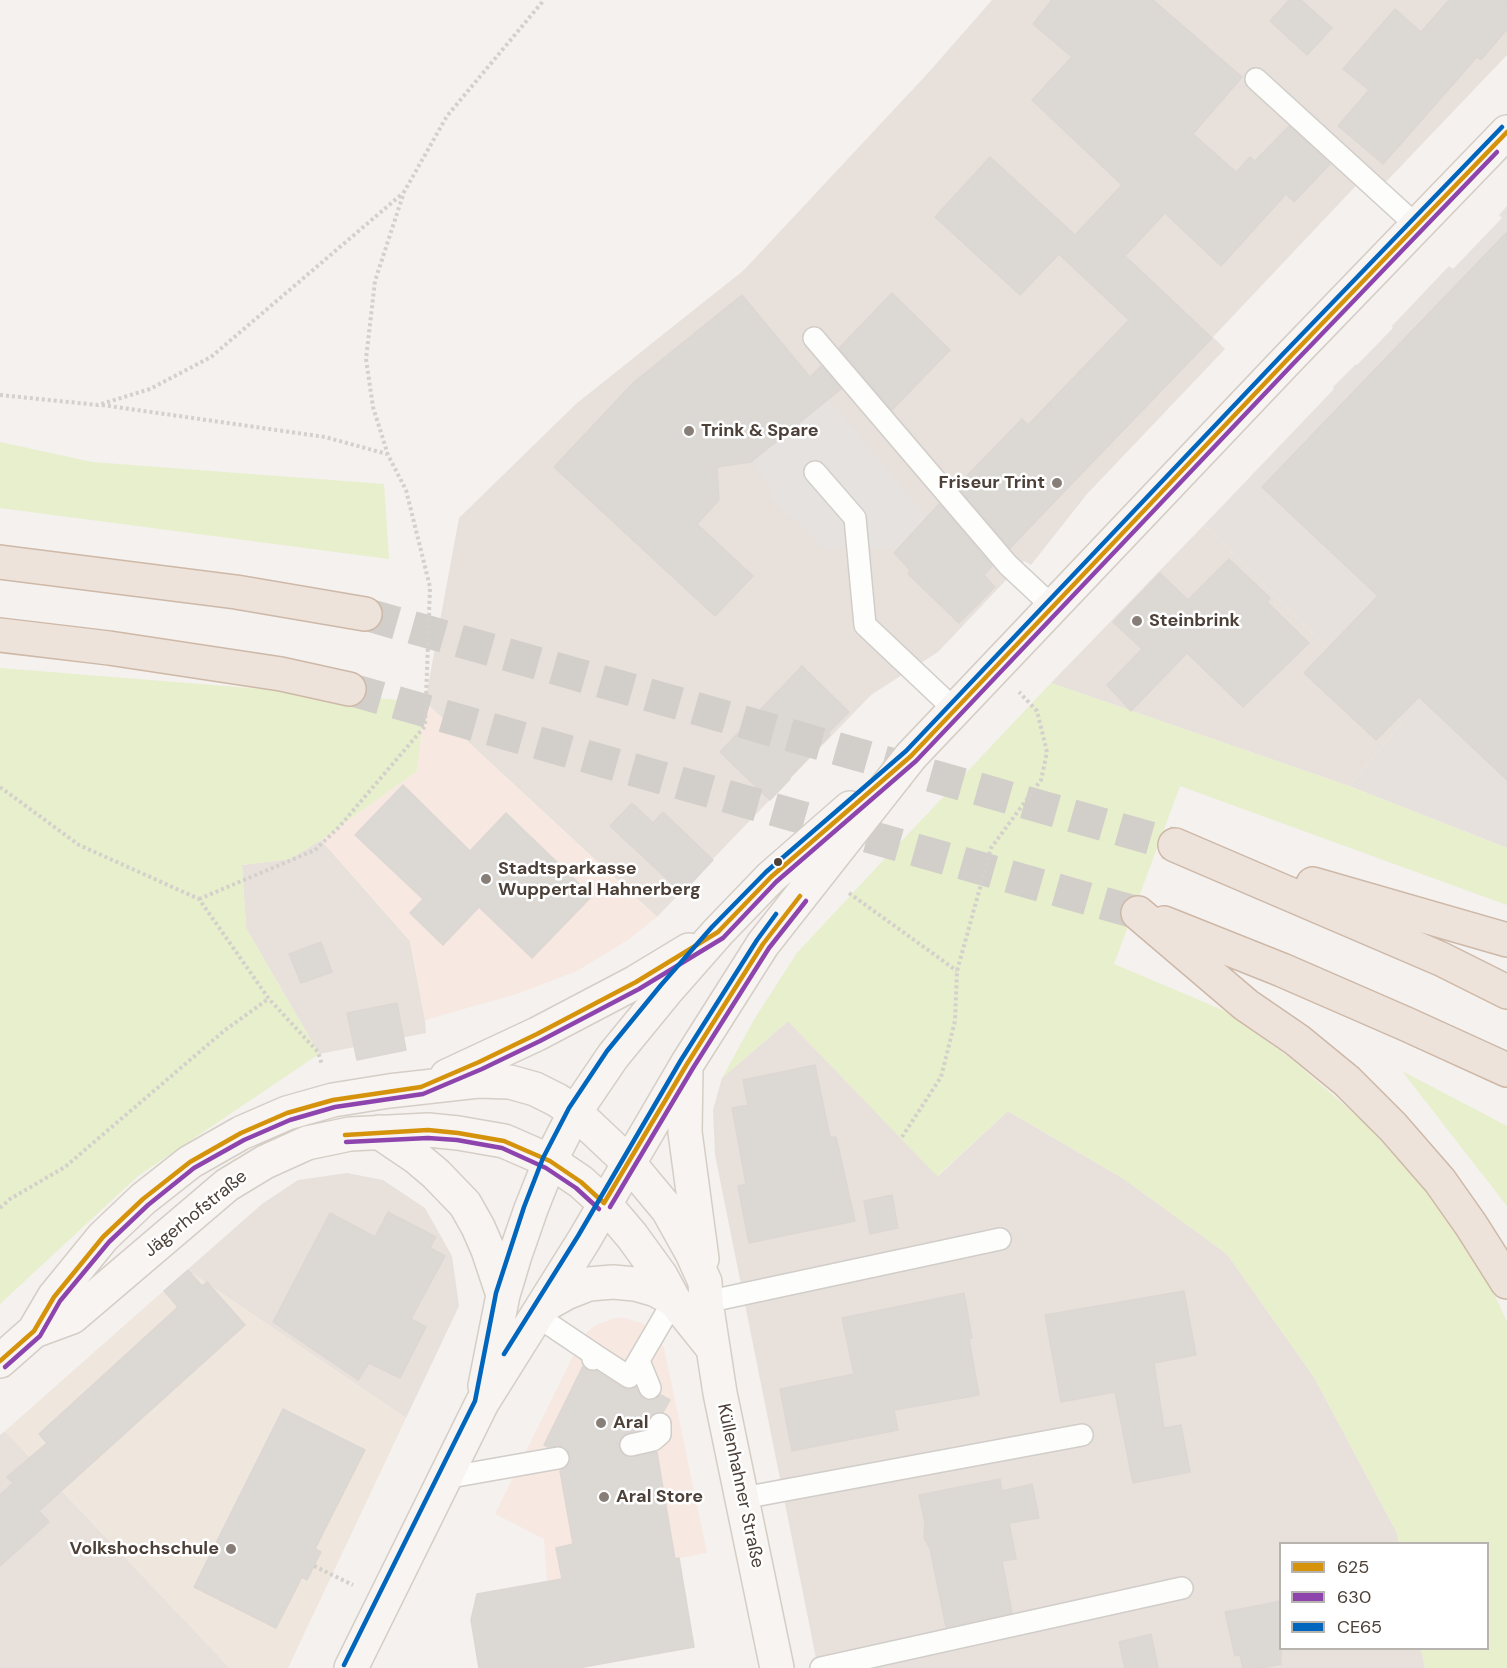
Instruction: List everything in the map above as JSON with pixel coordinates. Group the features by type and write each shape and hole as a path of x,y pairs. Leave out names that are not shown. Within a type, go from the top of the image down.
{"highway":[{"path":"0,562 236,592 365,614"},
{"path":"0,635 109,648 281,674 350,689"},
{"path":"1507,940 1175,845 1419,949 1507,992"},
{"path":"1507,1070 1292,975 1138,913 1246,1005 1297,1040 1347,1081 1386,1119 1440,1181 1507,1282"}],"main road":[{"path":"351,1668 482,1403 584,1240 687,1064 763,944 911,756 1286,361 1502,141"},
{"path":"482,1403 502,1295 550,1161 575,1112 613,1056 666,990 718,932 771,877 911,756"},
{"path":"421,1087 478,1062 579,1012 673,960 718,932"},
{"path":"540,1311 566,1293 589,1284 614,1282 635,1284 656,1290 695,1295 694,1195 685,1132 687,1064"},
{"name":"Jägerhofstraße","path":"0,1361 34,1331 54,1297 103,1238 143,1199 190,1162 241,1133 287,1113 333,1100 478,1081 510,1082 535,1089 557,1100 575,1112 628,1162 668,1210 684,1238 695,1295"},
{"name":"Jägerhofstraße","path":"34,1331 72,1317 227,1185 266,1162 307,1143 350,1134 379,1132 428,1130 485,1137 504,1141 550,1161 581,1182 604,1203 661,1276 695,1295"},
{"path":"379,1132 430,1168 465,1204 488,1250 502,1295"},
{"name":"Küllenhahner Straße","path":"695,1295 713,1347 720,1393 777,1668"}],"lane":[{"path":"1256,79 1417,226"},
{"path":"814,338 1008,565 1053,607"},
{"path":"815,472 855,518 866,625 955,710"},
{"path":"540,1311 594,1357 629,1377 639,1361 695,1295 1000,1239"},
{"path":"639,1361 650,1388"},
{"path":"631,1445 653,1440 660,1434 660,1424"},
{"path":"743,1498 1082,1435"},
{"path":"445,1478 549,1456"},
{"path":"821,1668 1182,1588"}],"path":[{"path":"199,899 315,850 339,827 426,726 430,587 406,490 388,454 373,407 366,359 375,281 404,192 447,116 544,0"},
{"path":"98,405 150,389 211,357 404,192"},
{"path":"0,395 98,405 325,437 388,454"},
{"path":"902,1137 941,1077 955,1021 957,971 991,848 1041,780 1047,752 1037,711 995,668"},
{"path":"0,786 79,845 199,899 269,999 318,1052"},
{"path":"819,871 957,971"},
{"path":"0,1209 10,1199 64,1167 225,1030 269,999"},
{"path":"314,1566 324,1570"}],"shaded area":[{"path":"992,0 1507,0 1507,55 1382,186 1368,173 1213,337 1225,349 1087,494 1031,565 1024,561 938,652 871,695 657,917 425,702 459,518 577,403 744,270 929,72"},
{"path":"1507,206 1507,848 1349,786 1402,723 1204,525 1334,389 1333,387 1393,328 1392,326 1449,266 1453,269 1502,218 1499,215"},
{"path":"828,399 927,517 898,548 823,548 770,498 772,488 751,462"},
{"path":"1204,525 1402,723 1349,786 1051,683"},
{"name":"Stadtsparkasse Wuppertal Hahnerberg","path":"425,702 657,917 628,940 577,971 517,994 425,1020 410,941 321,840 417,771"},
{"path":"321,840 410,941 426,1033 319,1054 246,928 242,865 289,859"},
{"path":"788,1021 938,1176 1008,1111 1124,1179 1227,1254 1314,1377 1397,1533 1399,1542 1279,1542 1279,1650 1421,1650 1425,1668 818,1668 715,1155 713,1110 722,1078"},
{"path":"347,1173 383,1180 425,1208 452,1256 459,1306 406,1418 187,1270 262,1204 298,1180"},
{"name":"Volkshochschule","path":"187,1270 406,1418 288,1668 230,1668 5,1431"},
{"path":"615,1318 642,1323 650,1328 664,1348 707,1553 547,1582 544,1539 495,1514 581,1340 596,1325"},
{"path":"5,1431 230,1668 0,1668 0,1435"}],"green space":[{"path":"0,442 92,462 384,484 389,559 0,508"},
{"path":"0,668 425,702 417,771 321,840 290,859 242,865 246,928 319,1054 138,1176 0,1304"},
{"path":"1051,683 1349,786 1507,848 1507,905 1180,786 1114,964 1225,1011 1290,1058 1363,1121 1440,1206 1491,1287 1507,1322 1507,1668 1425,1668 1421,1650 1489,1650 1489,1542 1399,1542 1397,1533 1314,1377 1227,1254 1124,1179 1008,1111 937,1176 788,1021 722,1078 755,1018 797,953"},
{"path":"1402,1071 1507,1126 1507,1206"}],"building":[{"path":"1052,0 1153,0 1242,77 1193,134 1236,172 1250,157 1255,161 1289,126 1330,164 1294,202 1286,194 1221,266 1165,213 1125,256 1212,338 1010,548 957,486 1022,419 1028,425 1129,320 1059,254 1020,295 935,217 990,157 1075,235 1122,185 1032,100 1072,57 1033,24"},
{"path":"1289,0 1301,0 1332,28 1307,55 1270,21"},
{"path":"1449,0 1507,0 1507,29 1481,60 1477,57 1383,164 1338,126 1369,90 1343,69 1395,9 1421,32"},
{"path":"1507,232 1507,780 1419,697 1376,740 1304,673 1378,596 1262,487"},
{"path":"892,293 950,350 892,410 839,348"},
{"name":"Trink & Spare","path":"742,295 810,377 821,366 841,389 751,462 717,467 719,500 697,524 753,576 715,616 554,467 634,382"},
{"path":"939,504 992,566 984,575 995,587 959,623 908,574 910,570 894,553"},
{"path":"1229,559 1270,598 1267,602 1309,643 1243,707 1187,653 1131,711 1107,685 1142,649 1113,622 1160,573 1188,600"},
{"path":"802,666 849,712 770,800 720,752"},
{"path":"403,785 470,851 506,813 592,896 532,958 479,907 443,945 410,913 423,899 355,835"},
{"path":"632,803 653,823 663,812 713,860 682,893 610,826"},
{"path":"321,942 332,972 301,983 289,954"},
{"path":"397,1003 406,1050 357,1060 347,1013"},
{"path":"815,1065 830,1137 836,1137 855,1221 749,1243 738,1186 746,1184 732,1108 748,1105 743,1080"},
{"path":"892,1195 898,1228 870,1234 864,1201"},
{"path":"388,1212 436,1237 430,1248 445,1256 411,1319 426,1327 400,1378 369,1363 358,1380 273,1322 330,1213 375,1237"},
{"path":"188,1270 202,1286 207,1282 245,1325 39,1511 49,1522 0,1566 0,1495 13,1483 7,1477 47,1443 39,1434 178,1307 164,1291"},
{"path":"1184,1291 1196,1355 1154,1363 1164,1428 1181,1425 1190,1472 1133,1483 1115,1392 1061,1402 1045,1315"},
{"path":"964,1293 979,1395 894,1410 898,1430 792,1451 780,1389 854,1374 842,1318"},
{"path":"583,1366 588,1371 596,1371 623,1388 629,1390 636,1387 642,1398 655,1400 661,1395 670,1400 663,1412 654,1413 649,1417 647,1428 623,1435 619,1441 619,1447 621,1453 628,1457 657,1452 675,1559 679,1558 694,1647 578,1668 479,1668 471,1620 477,1594 562,1579 556,1548 573,1544 560,1471 570,1463 571,1456 563,1446 544,1445"},
{"path":"283,1409 365,1450 315,1549 321,1552 307,1580 302,1577 276,1628 194,1587"},
{"path":"1000,1479 1002,1491 1032,1484 1039,1518 1009,1523 1016,1559 1002,1561 1012,1613 946,1627 930,1548 924,1538 925,1523 919,1495"},
{"path":"1279,1601 1281,1664 1261,1668 1243,1668 1240,1655 1235,1656 1225,1612"},
{"path":"1151,1634 1158,1668 1125,1668 1119,1642"}],"tunnel":[{"path":"365,614 1175,845"},
{"path":"349,689 1138,913"}],"transit line":[{"name":"CE65","path":"344,1665 475,1401 496,1293 524,1207 543,1158 569,1108 607,1051 712,927 766,872 906,751 1502,127"},
{"name":"625","path":"0,1361 34,1331 54,1297 103,1237 143,1199 190,1162 241,1133 287,1113 333,1100 421,1087 479,1062 636,982 718,932 771,877 911,756 1507,132"},
{"name":"630","path":"5,1367 40,1336 60,1301 109,1242 148,1205 194,1168 244,1140 290,1120 335,1107 423,1094 482,1069 639,989 723,938 776,882 916,761 1497,152"},
{"name":"625","path":"604,1203 687,1064 763,944 800,896"},
{"name":"630","path":"610,1207 693,1068 769,948 806,901"},
{"name":"CE65","path":"504,1354 578,1236 681,1060 776,914"},
{"name":"625","path":"345,1135 428,1130 504,1141 550,1161 581,1182 604,1203"},
{"name":"630","path":"346,1142 428,1138 457,1140 502,1148 546,1168 576,1188 599,1209"}],"place":[{"name":"Trink & Spare","path":"689,431"},
{"name":"Friseur Trint","path":"1057,483"},
{"name":"Steinbrink","path":"1137,621"},
{"name":"Stadtsparkasse Wuppertal Hahnerberg","path":"486,879"},
{"name":"Aral","path":"601,1423"},
{"name":"Aral Store","path":"604,1497"},
{"name":"Volkshochschule","path":"231,1549"}]}
